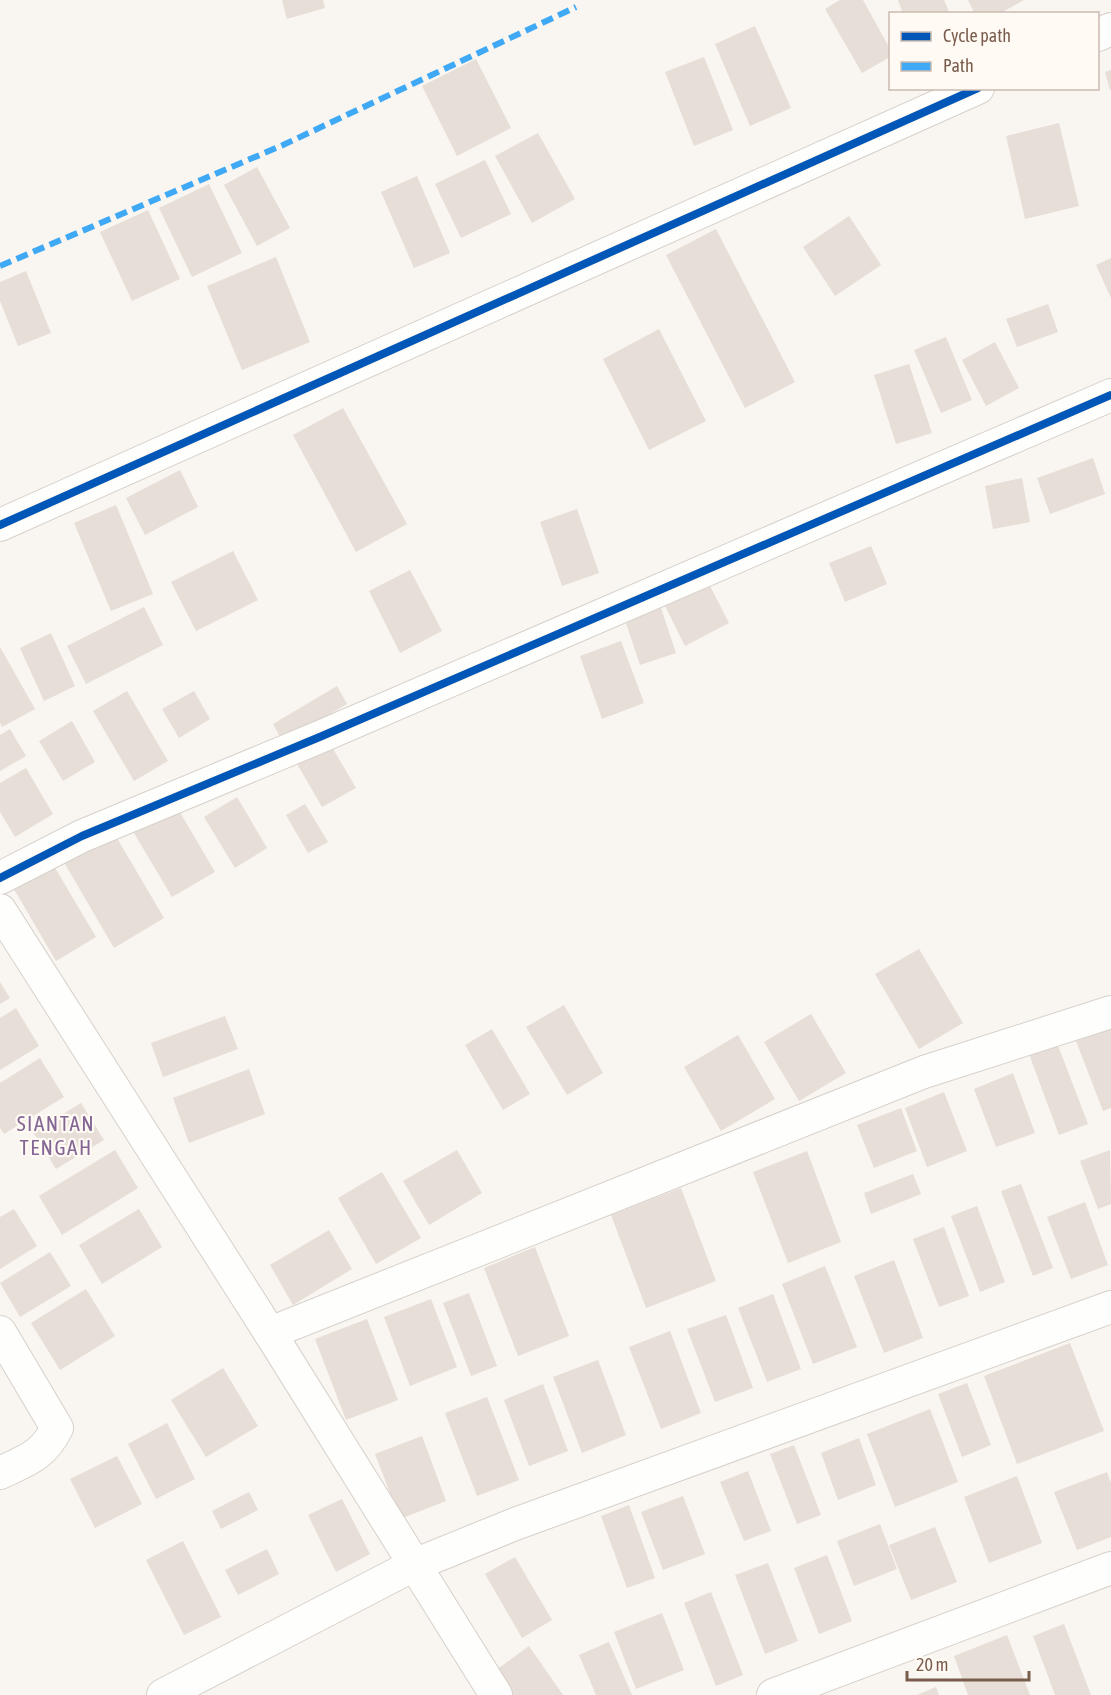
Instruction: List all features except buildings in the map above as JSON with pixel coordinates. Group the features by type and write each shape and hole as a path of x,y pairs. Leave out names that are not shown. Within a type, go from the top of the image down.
{"street":[{"path":"0,525 974,90"},
{"path":"0,878 82,836 322,736 1111,395"},
{"path":"0,910 270,1333 496,1695"},
{"path":"270,1333 924,1072 1111,1012"},
{"path":"163,1695 414,1565 515,1524 1111,1307"},
{"path":"0,1332 57,1428 50,1443 40,1454 0,1473"},
{"path":"773,1695 1111,1568"}],"marked path":[{"path":"0,266 283,145 576,7"}],"cycle path":[{"path":"0,525 974,90"},
{"path":"0,878 82,836 322,736 1111,395"}],"district":[{"name":"SIANTAN TENGAH","path":"56,1136"}]}
